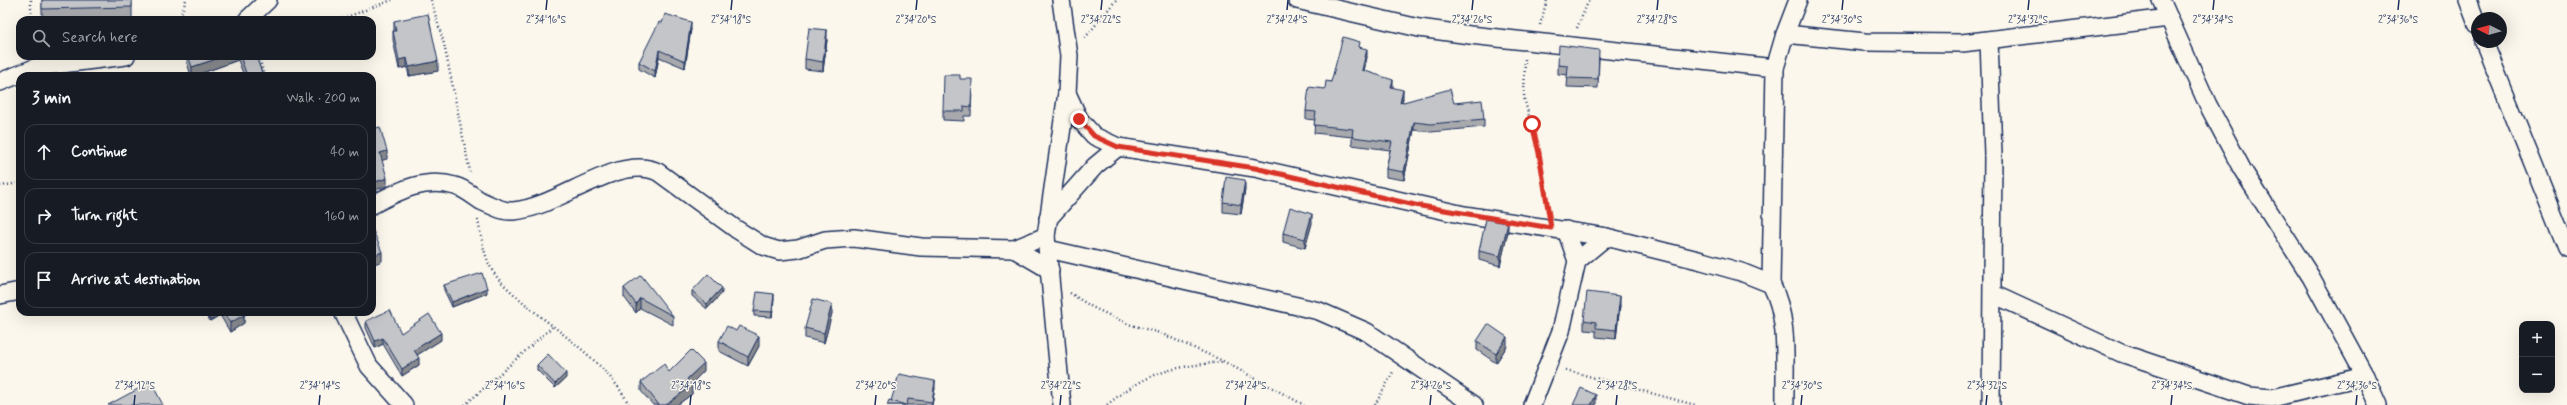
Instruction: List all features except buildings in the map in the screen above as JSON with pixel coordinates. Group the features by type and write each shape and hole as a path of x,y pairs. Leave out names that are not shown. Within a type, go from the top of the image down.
{"street":[{"path":"251,16 268,0"},
{"path":"1061,0 1069,56 1067,93 1047,235 1062,405"},
{"path":"1297,0 1419,28 1560,46 1776,68"},
{"path":"1785,405 1783,316 1780,301 1771,284 1776,68 1785,34 1798,0"},
{"path":"2161,0 2208,105 2242,169 2311,277 2365,376 2378,405"},
{"path":"2468,0 2472,12"},
{"path":"1785,34 1865,42 1962,44 2169,18"},
{"path":"1990,40 1993,155 1991,405"},
{"path":"2486,48 2567,248"},
{"path":"25,72 37,67 94,60"},
{"path":"0,82 16,76"},
{"path":"1067,93 1079,119 1094,136 1118,147 1255,168 1415,205 1606,237 1741,272 1771,284"},
{"path":"376,203 406,187 431,183 456,186 496,208 512,211 536,205 624,169 647,167 658,172 763,246 779,251 798,249 825,240 854,238 921,247 1014,249 1047,235 1095,166 1118,147"},
{"path":"1559,229 1577,262"},
{"path":"1047,235 1319,311 1367,332 1403,355 1474,405"},
{"path":"1532,405 1561,331 1577,262 1606,237"},
{"path":"1014,249 1050,275"},
{"path":"0,295 16,292"},
{"path":"1993,294 2121,352 2250,396 2272,398 2365,376"},
{"path":"345,316 369,366 404,405"}],"path":[{"path":"30,0 31,16"},
{"path":"180,16 186,0"},
{"path":"350,16 392,0"},
{"path":"431,0 444,44 481,238 492,270 507,288 598,366 624,394 629,405"},
{"path":"1069,56 1116,0"},
{"path":"1547,0 1531,42 1524,98 1559,229"},
{"path":"1560,46 1576,29 1590,0"},
{"path":"260,60 263,72"},
{"path":"0,186 16,184"},
{"path":"1050,275 1092,307 1128,324 1160,333 1223,361 1304,405"},
{"path":"465,405 552,327"},
{"path":"1375,405 1403,355"},
{"path":"1107,405 1125,390 1150,376 1170,368 1223,361"},
{"path":"1548,365 1695,405"}],"route":[{"path":"1079,119 1094,136 1118,147 1255,168 1368,195 1464,215 1551,228 1539,153 1532,124"}]}
